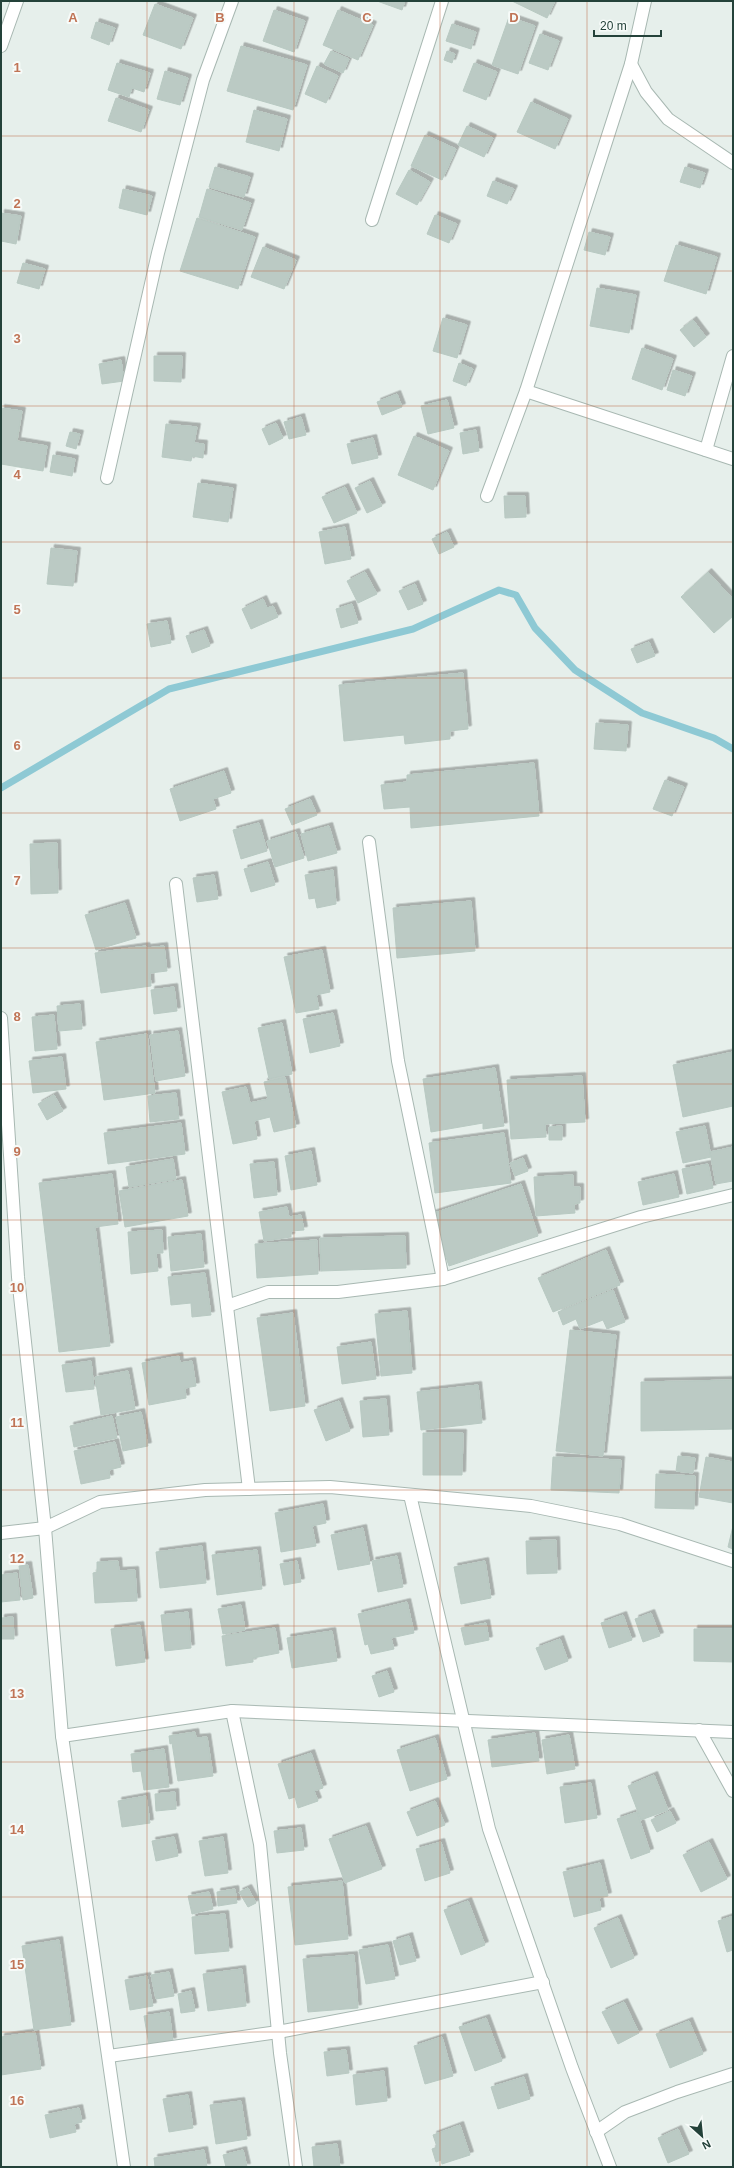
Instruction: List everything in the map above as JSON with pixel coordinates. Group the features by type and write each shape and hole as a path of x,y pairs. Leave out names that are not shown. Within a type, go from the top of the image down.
{"street":[{"path":"1,46 17,1"},
{"path":"107,478 166,223 203,80 232,1"},
{"path":"372,220 442,1"},
{"path":"487,496 526,390 631,64 645,1"},
{"path":"631,64 646,92 668,119 733,163"},
{"path":"706,450 733,356"},
{"path":"526,390 733,459"},
{"path":"369,842 398,1061 443,1279"},
{"path":"176,884 249,1489"},
{"path":"1,1018 18,1277 45,1528 62,1736 124,2167"},
{"path":"227,1306 268,1292 338,1292 443,1279 641,1217 733,1195"},
{"path":"1,1533 45,1528 100,1502 205,1490 330,1487 531,1506 620,1524 733,1561"},
{"path":"410,1495 462,1721 489,1829 596,2132 610,2167"},
{"path":"62,1736 232,1711 733,1732"},
{"path":"232,1711 260,1844 278,2032 296,2167"},
{"path":"700,1730 733,1791"},
{"path":"109,2056 278,2032 543,1982"},
{"path":"596,2132 625,2112 677,2092 733,2074"}],"building":[{"path":"377,1 405,1 402,10"},
{"path":"512,1 555,1 547,18"},
{"path":"155,4 193,18 181,49 143,35"},
{"path":"274,10 305,21 294,52 263,41"},
{"path":"338,10 373,25 358,60 323,45"},
{"path":"509,17 535,26 518,74 492,65"},
{"path":"96,22 115,28 109,45 91,38"},
{"path":"452,24 476,32 471,49 446,41"},
{"path":"540,34 559,41 548,70 529,63"},
{"path":"241,46 307,65 293,110 227,91"},
{"path":"331,51 349,59 343,73 324,64"},
{"path":"447,51 455,54 452,63 444,60"},
{"path":"117,63 150,73 144,92 132,88 129,97 108,90"},
{"path":"474,63 497,72 486,100 463,91"},
{"path":"317,66 338,76 326,103 305,94"},
{"path":"165,71 188,78 180,105 157,99"},
{"path":"116,98 149,110 141,132 108,121"},
{"path":"531,102 568,119 555,149 517,132"},
{"path":"254,110 287,119 279,151 246,142"},
{"path":"467,126 493,138 484,157 458,145"},
{"path":"425,135 456,149 442,180 411,166"},
{"path":"215,167 250,177 244,197 209,187"},
{"path":"685,167 705,173 700,188 680,182"},
{"path":"409,170 430,182 417,205 396,194"},
{"path":"493,181 514,189 507,204 487,196"},
{"path":"123,189 152,196 147,215 119,208"},
{"path":"207,189 251,203 242,230 199,217"},
{"path":"1,213 21,216 16,244 1,241"},
{"path":"435,215 457,224 449,243 427,234"},
{"path":"197,218 255,237 238,289 180,271"},
{"path":"589,232 610,237 605,255 584,250"},
{"path":"676,245 717,257 706,294 664,281"},
{"path":"263,247 296,260 284,289 251,277"},
{"path":"23,263 45,269 39,289 17,283"},
{"path":"597,288 636,295 629,333 590,326"},
{"path":"443,318 467,325 457,358 433,351"},
{"path":"693,320 706,337 694,347 680,330"},
{"path":"642,348 673,359 662,390 632,379"},
{"path":"154,356 182,356 181,382 154,381"},
{"path":"121,360 124,381 102,384 99,364"},
{"path":"459,363 473,369 466,386 453,381"},
{"path":"673,370 692,376 685,396 667,390"},
{"path":"397,394 402,407 382,415 377,402"},
{"path":"447,400 454,428 428,434 421,406"},
{"path":"1,408 22,411 17,441 47,446 43,471 1,464"},
{"path":"301,417 306,435 289,439 284,422"},
{"path":"276,423 283,438 269,445 262,429"},
{"path":"166,424 197,427 194,443 204,444 203,458 192,456 191,461 162,457"},
{"path":"476,430 479,451 463,454 460,433"},
{"path":"70,432 80,434 76,449 66,446"},
{"path":"414,436 449,451 433,490 398,475"},
{"path":"373,438 378,458 352,464 347,444"},
{"path":"53,455 75,459 72,476 50,472"},
{"path":"370,481 382,506 367,513 355,488"},
{"path":"198,483 233,488 228,522 193,517"},
{"path":"345,487 357,513 334,523 322,497"},
{"path":"504,496 525,496 526,517 505,518"},
{"path":"345,527 351,559 325,564 319,532"},
{"path":"447,532 454,547 439,554 432,539"},
{"path":"51,548 77,551 73,586 47,584"},
{"path":"365,572 377,594 358,603 347,581"},
{"path":"708,572 733,599 733,616 714,633 681,597"},
{"path":"415,584 423,604 408,610 399,591"},
{"path":"263,599 267,608 273,606 278,617 251,629 242,609"},
{"path":"352,604 358,623 341,628 336,609"},
{"path":"167,621 171,643 151,647 147,624"},
{"path":"204,630 210,646 192,653 186,636"},
{"path":"649,642 655,656 637,663 631,649"},
{"path":"463,673 468,729 450,731 450,739 405,744 404,735 344,741 339,685"},
{"path":"596,723 628,725 626,751 594,749"},
{"path":"534,763 539,816 411,828 410,807 384,809 381,785 407,782 407,775"},
{"path":"224,771 231,793 213,799 216,809 180,821 170,789"},
{"path":"665,780 684,787 672,816 653,809"},
{"path":"310,799 317,815 292,825 285,809"},
{"path":"259,823 267,851 241,859 233,830"},
{"path":"329,826 337,853 308,861 301,834"},
{"path":"296,832 304,858 275,867 267,841"},
{"path":"57,843 58,893 31,894 30,844"},
{"path":"268,862 275,885 251,892 244,869"},
{"path":"333,870 336,904 317,908 315,898 309,899 305,875"},
{"path":"214,875 218,899 197,902 193,878"},
{"path":"471,901 475,951 397,958 393,908"},
{"path":"125,903 136,938 96,950 85,915"},
{"path":"146,946 147,948 164,946 167,971 150,973 151,986 101,993 95,953"},
{"path":"322,950 330,992 316,995 319,1009 296,1013 284,957"},
{"path":"174,987 177,1011 154,1014 151,990"},
{"path":"80,1004 82,1029 59,1031 57,1006"},
{"path":"333,1013 340,1046 310,1053 303,1019"},
{"path":"54,1015 57,1049 35,1051 32,1017"},
{"path":"282,1023 292,1074 269,1079 258,1028"},
{"path":"178,1031 185,1076 156,1081 150,1035"},
{"path":"147,1034 155,1093 104,1100 96,1042"},
{"path":"733,1052 733,1106 683,1117 673,1065"},
{"path":"62,1057 66,1089 33,1093 29,1061"},
{"path":"495,1068 504,1126 483,1129 483,1123 431,1132 423,1079"},
{"path":"582,1076 585,1122 545,1124 546,1137 511,1139 507,1080"},
{"path":"285,1077 296,1127 274,1132 270,1117 254,1121 257,1139 233,1144 222,1092 246,1087 250,1103 268,1099 264,1082"},
{"path":"176,1093 179,1119 150,1122 148,1096"},
{"path":"54,1095 63,1111 47,1120 38,1104"},
{"path":"181,1123 185,1154 108,1164 104,1133"},
{"path":"562,1126 562,1140 549,1140 549,1127"},
{"path":"705,1126 711,1157 683,1163 676,1132"},
{"path":"504,1133 511,1183 435,1193 429,1143"},
{"path":"733,1147 733,1181 716,1184 710,1152"},
{"path":"311,1151 317,1185 291,1190 285,1156"},
{"path":"523,1158 528,1171 515,1176 510,1163"},
{"path":"173,1159 176,1179 129,1187 126,1167"},
{"path":"274,1162 277,1195 254,1198 250,1164"},
{"path":"708,1164 713,1188 687,1194 682,1169"},
{"path":"112,1174 118,1224 95,1227 110,1346 59,1352 39,1183"},
{"path":"674,1174 679,1197 643,1205 638,1182"},
{"path":"573,1175 573,1187 580,1187 580,1203 574,1204 575,1213 536,1216 534,1177"},
{"path":"182,1180 188,1216 125,1227 119,1191"},
{"path":"521,1184 538,1236 449,1266 431,1214"},
{"path":"287,1207 289,1217 301,1215 304,1230 291,1231 291,1237 264,1241 259,1212"},
{"path":"162,1230 163,1253 156,1253 158,1271 131,1274 128,1232"},
{"path":"201,1234 204,1267 171,1271 168,1237"},
{"path":"405,1236 406,1268 321,1271 320,1238"},
{"path":"317,1240 318,1274 257,1278 255,1244"},
{"path":"606,1250 620,1285 553,1312 538,1278"},
{"path":"205,1273 211,1315 192,1317 191,1303 171,1305 168,1277"},
{"path":"613,1290 625,1322 607,1329 603,1320 580,1329 576,1319 563,1325 558,1312"},
{"path":"407,1311 412,1373 381,1376 375,1314"},
{"path":"293,1313 305,1406 270,1411 257,1318"},
{"path":"570,1330 616,1335 603,1456 556,1451"},
{"path":"371,1342 376,1379 342,1384 337,1347"},
{"path":"179,1356 180,1363 192,1361 196,1386 185,1388 186,1398 149,1405 142,1363"},
{"path":"91,1361 94,1389 66,1392 62,1365"},
{"path":"128,1371 135,1409 101,1415 95,1377"},
{"path":"733,1380 733,1429 641,1431 641,1382"},
{"path":"478,1385 482,1423 421,1430 417,1392"},
{"path":"386,1399 389,1435 363,1437 360,1401"},
{"path":"339,1401 350,1431 326,1441 314,1410"},
{"path":"141,1412 148,1446 123,1451 116,1417"},
{"path":"112,1416 117,1438 74,1447 70,1426"},
{"path":"423,1433 463,1433 462,1475 423,1475"},
{"path":"115,1442 121,1467 109,1470 110,1478 81,1484 74,1451"},
{"path":"678,1456 695,1458 693,1473 676,1471"},
{"path":"553,1457 621,1460 619,1493 551,1490"},
{"path":"706,1457 733,1462 733,1503 699,1497"},
{"path":"656,1474 695,1476 694,1509 655,1508"},
{"path":"323,1504 326,1523 312,1526 316,1546 281,1552 275,1513"},
{"path":"733,1526 733,1549 728,1547"},
{"path":"363,1528 370,1564 338,1570 331,1535"},
{"path":"556,1540 557,1573 527,1574 526,1541"},
{"path":"202,1546 206,1583 160,1588 156,1552"},
{"path":"257,1550 262,1589 217,1595 212,1555"},
{"path":"397,1556 403,1587 378,1592 372,1561"},
{"path":"118,1561 119,1571 135,1570 137,1601 95,1603 93,1573 97,1572 97,1562"},
{"path":"297,1561 301,1582 284,1585 280,1564"},
{"path":"485,1561 491,1598 461,1604 454,1567"},
{"path":"28,1565 33,1598 23,1600 19,1566"},
{"path":"17,1573 20,1600 1,1602 1,1575"},
{"path":"407,1602 414,1633 391,1638 394,1649 371,1654 368,1644 365,1645 358,1614"},
{"path":"241,1605 245,1630 223,1634 218,1609"},
{"path":"188,1612 191,1648 165,1651 161,1615"},
{"path":"651,1613 660,1636 643,1642 635,1619"},
{"path":"623,1615 632,1640 609,1648 601,1623"},
{"path":"13,1617 14,1639 1,1639 1,1618"},
{"path":"486,1623 489,1640 465,1645 461,1628"},
{"path":"140,1625 145,1662 116,1666 111,1629"},
{"path":"275,1628 279,1653 253,1658 253,1662 226,1666 222,1636"},
{"path":"694,1629 733,1629 733,1662 694,1661"},
{"path":"332,1631 337,1661 292,1668 287,1638"},
{"path":"560,1639 568,1661 545,1670 536,1648"},
{"path":"387,1671 394,1692 379,1697 372,1676"},
{"path":"195,1732 196,1738 207,1737 213,1776 178,1781 172,1743 170,1744 169,1736"},
{"path":"535,1733 539,1761 492,1767 488,1740"},
{"path":"569,1735 575,1769 547,1774 542,1740"},
{"path":"435,1738 447,1779 410,1791 397,1750"},
{"path":"164,1749 169,1787 144,1790 141,1771 133,1772 131,1754"},
{"path":"311,1753 323,1788 314,1791 318,1801 298,1808 295,1797 289,1799 278,1764"},
{"path":"654,1775 668,1810 641,1820 628,1786"},
{"path":"591,1783 597,1818 565,1823 560,1787"},
{"path":"175,1792 176,1809 156,1811 155,1794"},
{"path":"146,1796 150,1823 122,1827 118,1801"},
{"path":"435,1801 445,1825 417,1836 407,1812"},
{"path":"670,1811 676,1823 657,1832 651,1820"},
{"path":"637,1812 650,1852 631,1859 617,1819"},
{"path":"366,1826 382,1869 345,1883 329,1839"},
{"path":"301,1828 304,1850 277,1853 274,1831"},
{"path":"174,1837 178,1856 156,1861 152,1841"},
{"path":"223,1837 228,1873 205,1876 199,1841"},
{"path":"441,1842 450,1873 425,1881 416,1849"},
{"path":"709,1842 727,1879 701,1892 683,1855"},
{"path":"600,1863 608,1896 599,1898 601,1910 574,1917 563,1872"},
{"path":"342,1881 348,1939 295,1945 288,1887"},
{"path":"248,1888 256,1903 248,1907 239,1892"},
{"path":"235,1889 237,1903 218,1906 217,1892"},
{"path":"209,1892 213,1909 192,1914 188,1896"},
{"path":"468,1901 485,1945 461,1955 444,1910"},
{"path":"225,1914 229,1951 195,1954 192,1917"},
{"path":"733,1916 733,1950 727,1952 718,1921"},
{"path":"618,1918 634,1958 611,1968 594,1928"},
{"path":"409,1936 416,1961 400,1965 393,1941"},
{"path":"59,1940 71,2025 34,2030 22,1946"},
{"path":"388,1945 395,1979 366,1984 359,1950"},
{"path":"354,1955 358,2008 308,2012 303,1959"},
{"path":"242,1969 246,2006 208,2011 203,1974"},
{"path":"169,1972 174,1996 156,1999 151,1975"},
{"path":"147,1976 153,2006 130,2010 125,1980"},
{"path":"191,1991 195,2011 181,2013 178,1994"},
{"path":"624,2002 639,2033 618,2044 602,2012"},
{"path":"169,2012 173,2041 149,2045 144,2016"},
{"path":"486,2018 502,2061 475,2071 459,2027"},
{"path":"689,2021 703,2054 670,2068 656,2034"},
{"path":"35,2032 41,2069 1,2075 1,2037"},
{"path":"442,2037 453,2076 425,2084 414,2046"},
{"path":"346,2050 349,2073 327,2076 324,2052"},
{"path":"384,2071 387,2101 356,2105 353,2075"},
{"path":"524,2077 530,2099 498,2109 491,2087"},
{"path":"188,2095 193,2128 169,2132 163,2099"},
{"path":"241,2101 247,2139 216,2144 210,2105"},
{"path":"79,2108 82,2122 74,2124 76,2132 50,2138 45,2115"},
{"path":"460,2125 470,2155 442,2164 441,2160 436,2162 432,2149 437,2147 433,2135"},
{"path":"678,2129 689,2154 668,2163 658,2138"},
{"path":"337,2144 340,2167 314,2167 312,2147"},
{"path":"204,2150 207,2167 155,2167 154,2158"},
{"path":"243,2150 247,2167 226,2167 223,2155"}],"waterway":[{"path":"1,788 169,689 413,629 499,590 516,595 535,628 575,670 642,713 714,738 733,749"}]}
